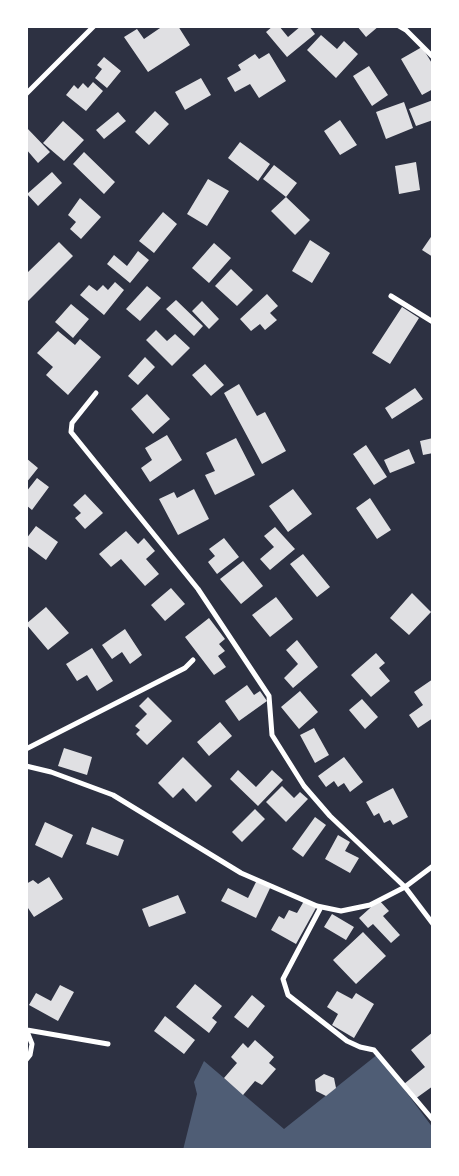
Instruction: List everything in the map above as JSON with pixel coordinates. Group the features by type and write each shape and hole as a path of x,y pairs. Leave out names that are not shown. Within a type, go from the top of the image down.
{"street":[{"path":"26,94 94,26"},
{"path":"399,26 406,30 433,57"},
{"path":"391,296 433,322"},
{"path":"96,393 72,423 71,432 198,589 269,696 272,735 304,786 330,816 405,887 433,924"},
{"path":"26,749 185,668 192,660"},
{"path":"26,766 51,772 113,795 241,873 322,907 341,911 370,905 405,887 433,866"},
{"path":"322,907 283,979 288,995 347,1041 360,1048 374,1050 433,1120"},
{"path":"26,1060 30,1054 32,1044 27,1030 108,1044"}],"water":[{"path":"378,1054 433,1128 433,1150 183,1150 197,1094 194,1082 204,1061 284,1129"}],"building":[{"path":"163,26 178,26 190,45 148,72 124,37 137,29 144,39"},
{"path":"273,26 279,26 288,37 301,26 309,26 315,34 287,57 266,32"},
{"path":"357,26 379,26 366,37"},
{"path":"321,35 337,49 344,41 358,54 336,78 307,50"},
{"path":"422,47 433,65 433,89 422,95 401,59"},
{"path":"269,53 286,81 259,98 250,84 235,92 227,78 241,70 238,65 255,54 259,59"},
{"path":"104,57 121,71 107,88 95,78 102,69 97,65"},
{"path":"369,66 388,95 372,106 353,76"},
{"path":"201,78 211,95 185,110 175,92"},
{"path":"93,82 103,91 86,111 66,95 74,85 78,89 83,83 88,88"},
{"path":"433,100 433,120 416,126 409,109"},
{"path":"404,102 413,128 386,139 376,112"},
{"path":"155,111 169,124 149,145 135,132"},
{"path":"118,112 126,121 104,139 96,130"},
{"path":"340,120 357,145 340,155 324,131"},
{"path":"63,121 84,140 64,161 43,143"},
{"path":"26,127 50,152 38,163 26,149"},
{"path":"240,142 270,164 258,181 228,158"},
{"path":"84,152 115,182 104,194 73,164"},
{"path":"416,162 420,190 399,194 395,166"},
{"path":"274,165 297,183 286,197 263,179"},
{"path":"52,172 62,183 38,206 27,194"},
{"path":"208,179 229,191 207,226 187,214"},
{"path":"286,197 310,220 295,235 271,211"},
{"path":"80,198 101,217 81,239 70,229 76,222 68,215"},
{"path":"163,212 177,224 154,253 139,241"},
{"path":"433,234 433,257 422,250"},
{"path":"310,240 330,253 312,283 292,271"},
{"path":"59,242 73,256 26,303 26,274"},
{"path":"214,243 231,258 209,283 192,268"},
{"path":"138,251 149,260 130,283 107,264 114,255 127,266"},
{"path":"231,269 253,290 237,306 215,286"},
{"path":"115,282 124,290 104,315 80,295 89,285 97,291 103,285 108,290"},
{"path":"147,286 161,298 140,321 126,309"},
{"path":"267,294 278,306 270,313 277,320 265,330 260,324 251,331 240,319"},
{"path":"176,300 203,326 194,336 166,309"},
{"path":"202,301 219,319 209,329 192,311"},
{"path":"71,304 89,319 73,338 55,322"},
{"path":"402,307 419,318 390,364 372,353"},
{"path":"156,330 167,341 175,334 190,348 172,366 146,340"},
{"path":"58,331 75,345 80,339 101,357 68,395 46,375 53,367 37,353"},
{"path":"145,357 155,367 138,385 128,376"},
{"path":"205,364 224,385 211,396 192,375"},
{"path":"239,384 257,416 265,412 286,451 262,464 224,393"},
{"path":"415,388 423,399 392,419 385,408"},
{"path":"147,394 170,419 153,434 131,409"},
{"path":"167,435 182,460 150,482 141,468 152,460 145,448"},
{"path":"236,438 255,475 215,495 205,475 215,471 206,453"},
{"path":"433,438 433,453 423,455 420,441"},
{"path":"366,445 387,477 374,485 353,454"},
{"path":"409,449 415,463 390,473 384,460"},
{"path":"26,458 38,468 26,483"},
{"path":"37,478 49,487 32,510 26,505 26,492"},
{"path":"194,489 209,519 178,535 159,499 174,492 177,498"},
{"path":"293,489 312,514 288,532 269,506"},
{"path":"85,494 103,513 85,529 75,518 81,513 73,505"},
{"path":"370,498 391,530 377,539 356,508"},
{"path":"36,526 58,542 46,560 26,545 26,539"},
{"path":"275,527 295,549 270,570 260,559 274,547 264,536"},
{"path":"126,531 138,544 144,538 155,551 146,559 159,574 145,586 121,559 111,567 99,554"},
{"path":"224,538 239,557 217,574 208,562 215,556 209,549"},
{"path":"303,554 330,587 317,597 290,564"},
{"path":"243,561 263,586 241,604 220,579"},
{"path":"171,588 185,604 165,621 151,605"},
{"path":"412,593 431,612 409,635 390,618"},
{"path":"276,597 293,619 270,637 252,615"},
{"path":"46,607 69,633 48,650 26,624"},
{"path":"209,618 225,639 219,644 225,651 218,656 226,667 214,675 185,637"},
{"path":"125,629 142,655 130,664 122,652 112,659 102,645"},
{"path":"297,640 318,667 293,688 284,678 298,664 286,650"},
{"path":"92,648 113,681 97,691 87,675 77,681 66,664"},
{"path":"376,653 385,663 379,668 390,681 371,697 351,675"},
{"path":"433,679 433,718 418,728 409,715 423,705 414,692"},
{"path":"247,685 254,695 260,691 267,701 239,721 225,701"},
{"path":"300,691 318,712 299,729 281,707"},
{"path":"148,697 172,721 147,745 136,734 140,730 135,726 147,714 139,706"},
{"path":"362,699 378,717 365,729 349,710"},
{"path":"220,722 232,736 209,756 197,742"},
{"path":"314,728 329,755 315,763 300,735"},
{"path":"64,748 92,757 87,775 58,766"},
{"path":"183,757 212,786 196,802 183,788 173,798 158,783"},
{"path":"344,757 363,782 350,792 344,783 338,787 334,781 326,787 318,776"},
{"path":"238,770 256,787 272,770 283,780 258,806 230,779"},
{"path":"282,786 294,798 300,792 308,799 286,822 266,802"},
{"path":"393,788 408,817 393,825 390,820 384,823 379,813 374,816 366,802"},
{"path":"255,809 265,819 242,842 232,832"},
{"path":"315,817 326,825 303,857 292,849"},
{"path":"45,822 73,835 62,858 35,845"},
{"path":"92,827 124,840 118,856 86,844"},
{"path":"338,835 350,842 345,851 359,858 350,873 325,859"},
{"path":"49,877 63,899 34,917 26,905 26,884 33,880 38,884"},
{"path":"257,880 271,886 256,918 221,901 228,888 248,898"},
{"path":"178,895 186,913 149,927 142,909"},
{"path":"379,900 389,911 383,916 400,935 391,943 373,924 368,928 359,918"},
{"path":"304,901 317,906 296,944 271,930 279,916 284,919 289,910 297,913"},
{"path":"332,914 354,927 346,940 324,927"},
{"path":"363,932 386,956 356,984 333,960"},
{"path":"195,984 222,1006 212,1018 217,1022 209,1033 176,1007"},
{"path":"60,985 74,992 58,1021 29,1005 36,993 51,1001"},
{"path":"337,991 352,999 356,993 374,1004 354,1038 332,1025 338,1014 327,1007"},
{"path":"252,995 265,1006 248,1028 234,1017"},
{"path":"165,1016 195,1040 184,1054 154,1031"},
{"path":"433,1032 433,1086 415,1099 404,1084 425,1067 411,1050"},
{"path":"255,1040 274,1057 269,1063 276,1069 262,1085 255,1081 243,1095 224,1078 237,1063 231,1057 243,1043 248,1048"},
{"path":"324,1074 334,1078 336,1088 326,1096 316,1091 315,1080"}]}
